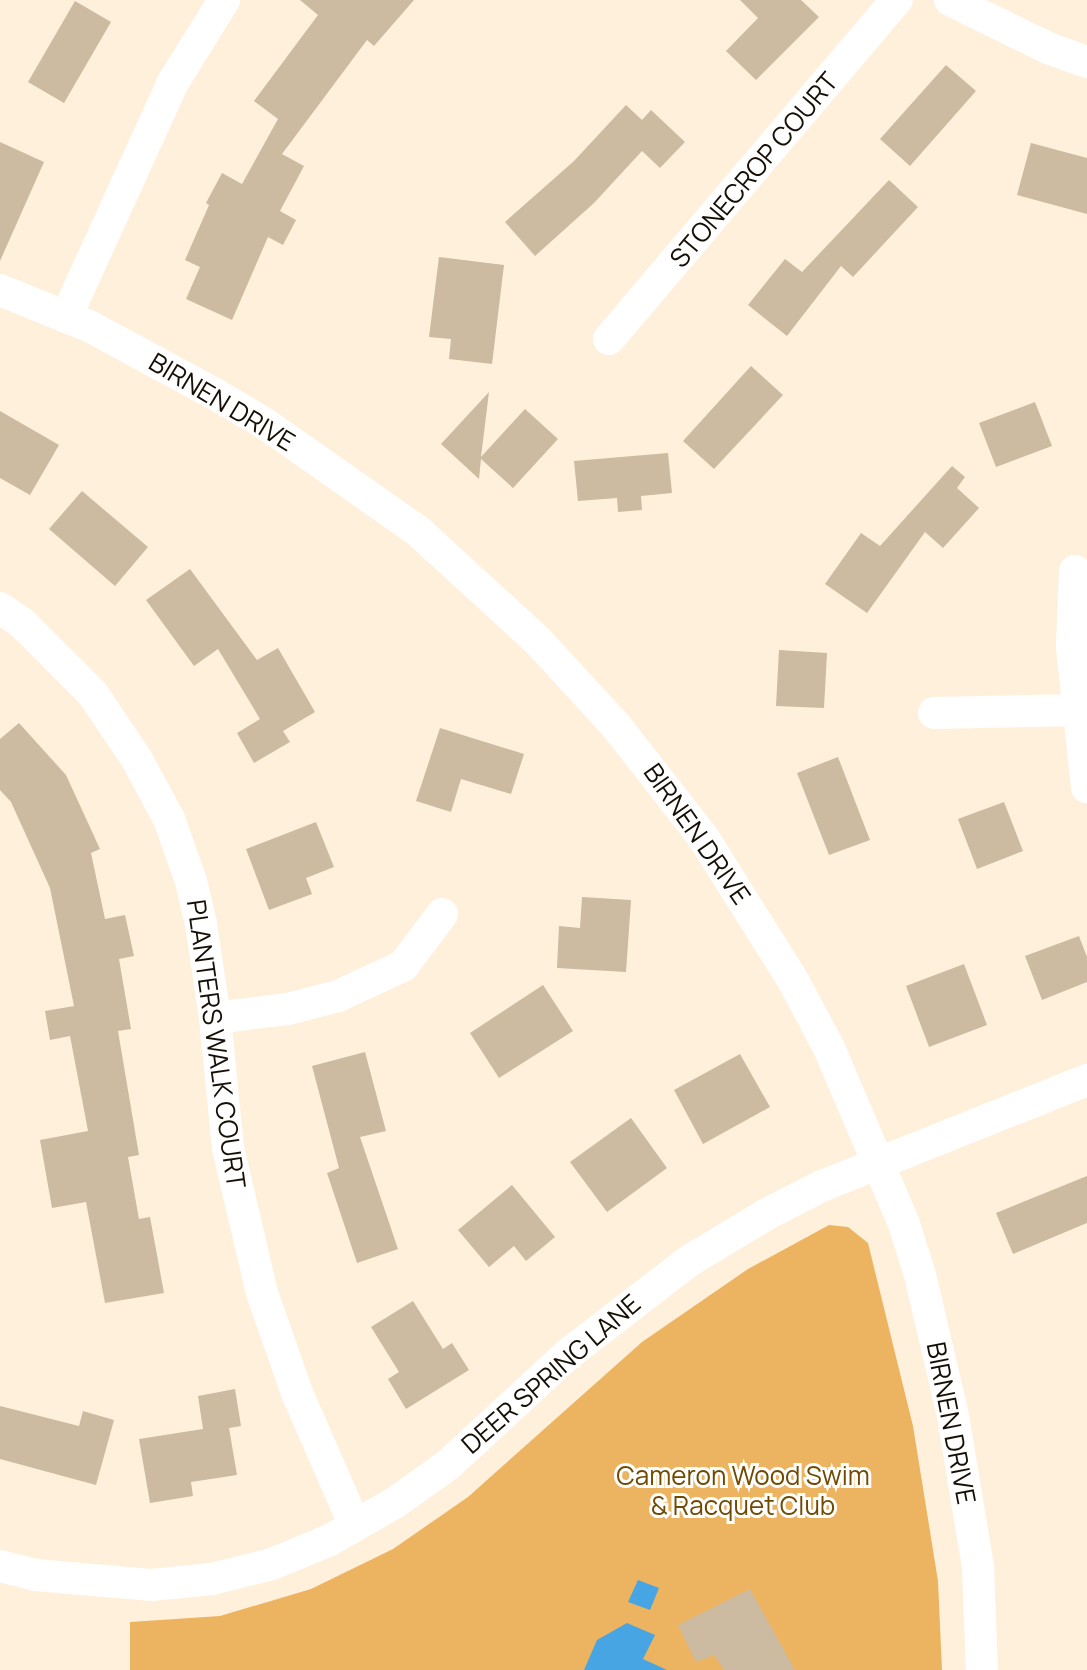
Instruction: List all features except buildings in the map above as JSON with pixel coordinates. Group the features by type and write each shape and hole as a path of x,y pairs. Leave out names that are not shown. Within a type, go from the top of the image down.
{"street":[{"path":"66,317 172,84 224,0"},
{"name":"STONECROP COURT","path":"609,339 897,0"},
{"path":"950,0 1019,35 1087,62"},
{"name":"BIRNEN DRIVE","path":"0,290 66,317 215,394 353,484 456,562 538,641 635,749 735,883 829,1048 880,1163 920,1275 953,1416 978,1567 982,1670"},
{"path":"1075,571 1072,647 1087,787"},
{"name":"PLANTERS WALK COURT","path":"0,608 21,622 93,694 136,758 169,819 191,881 215,1018 228,1148 262,1293 297,1393 355,1526"},
{"path":"934,713 1077,710"},
{"path":"215,1018 288,1009 338,996 410,960 442,914"},
{"name":"DEER SPRING LANE","path":"0,1566 35,1575 89,1582 151,1585 212,1579 272,1564 355,1526 449,1464 567,1355 689,1261 767,1214 880,1163 1087,1080"}],"green space":[{"name":"Cameron Wood Swim & Racquet Club","path":"829,1225 848,1227 868,1243 913,1426 938,1581 942,1670 130,1670 130,1622 220,1616 311,1589 393,1549 468,1497 642,1342 748,1269"}],"water":[{"path":"638,1580 659,1588 650,1610 628,1602"},
{"path":"627,1623 655,1635 643,1659 667,1670 584,1670 597,1640"}]}
